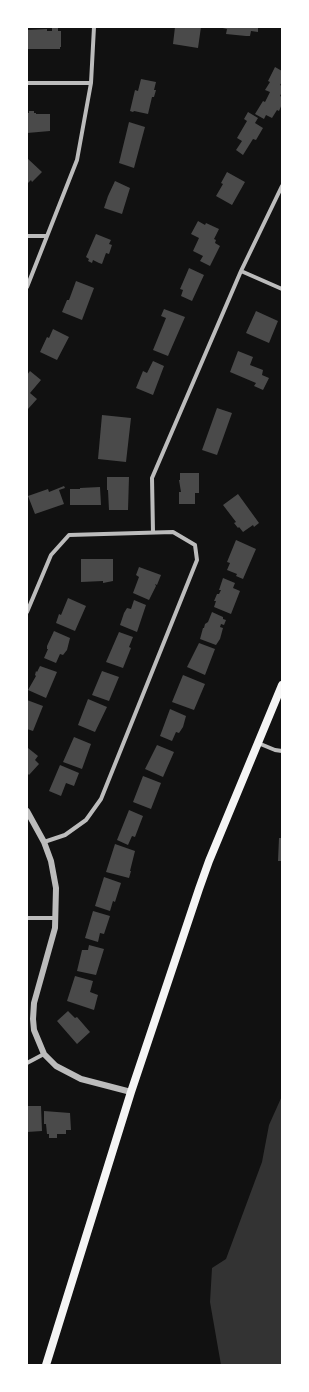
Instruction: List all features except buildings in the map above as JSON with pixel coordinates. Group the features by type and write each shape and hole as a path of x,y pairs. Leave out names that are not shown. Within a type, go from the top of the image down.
{"main road":[{"path":"46,1365 131,1092 209,861 282,685"}],"street":[{"path":"27,287 77,160 90,83 94,27"},
{"path":"27,83 90,83"},
{"path":"153,532 152,478 241,271 282,186"},
{"path":"27,236 47,236"},
{"path":"241,271 282,289"},
{"path":"27,612 51,555 69,535 173,532 195,545 197,560 101,799 86,820 65,835 44,842"},
{"path":"258,743 275,750 282,751"},
{"path":"27,811 44,842 51,860 56,888 55,928 34,1003 34,1030 44,1054 56,1066 81,1079 131,1092"},
{"path":"27,918 56,918"},
{"path":"27,1063 44,1054"}],"shaded area":[{"path":"282,1096 282,1365 221,1365 210,1302 212,1268 226,1259 262,1162 269,1125"}]}
